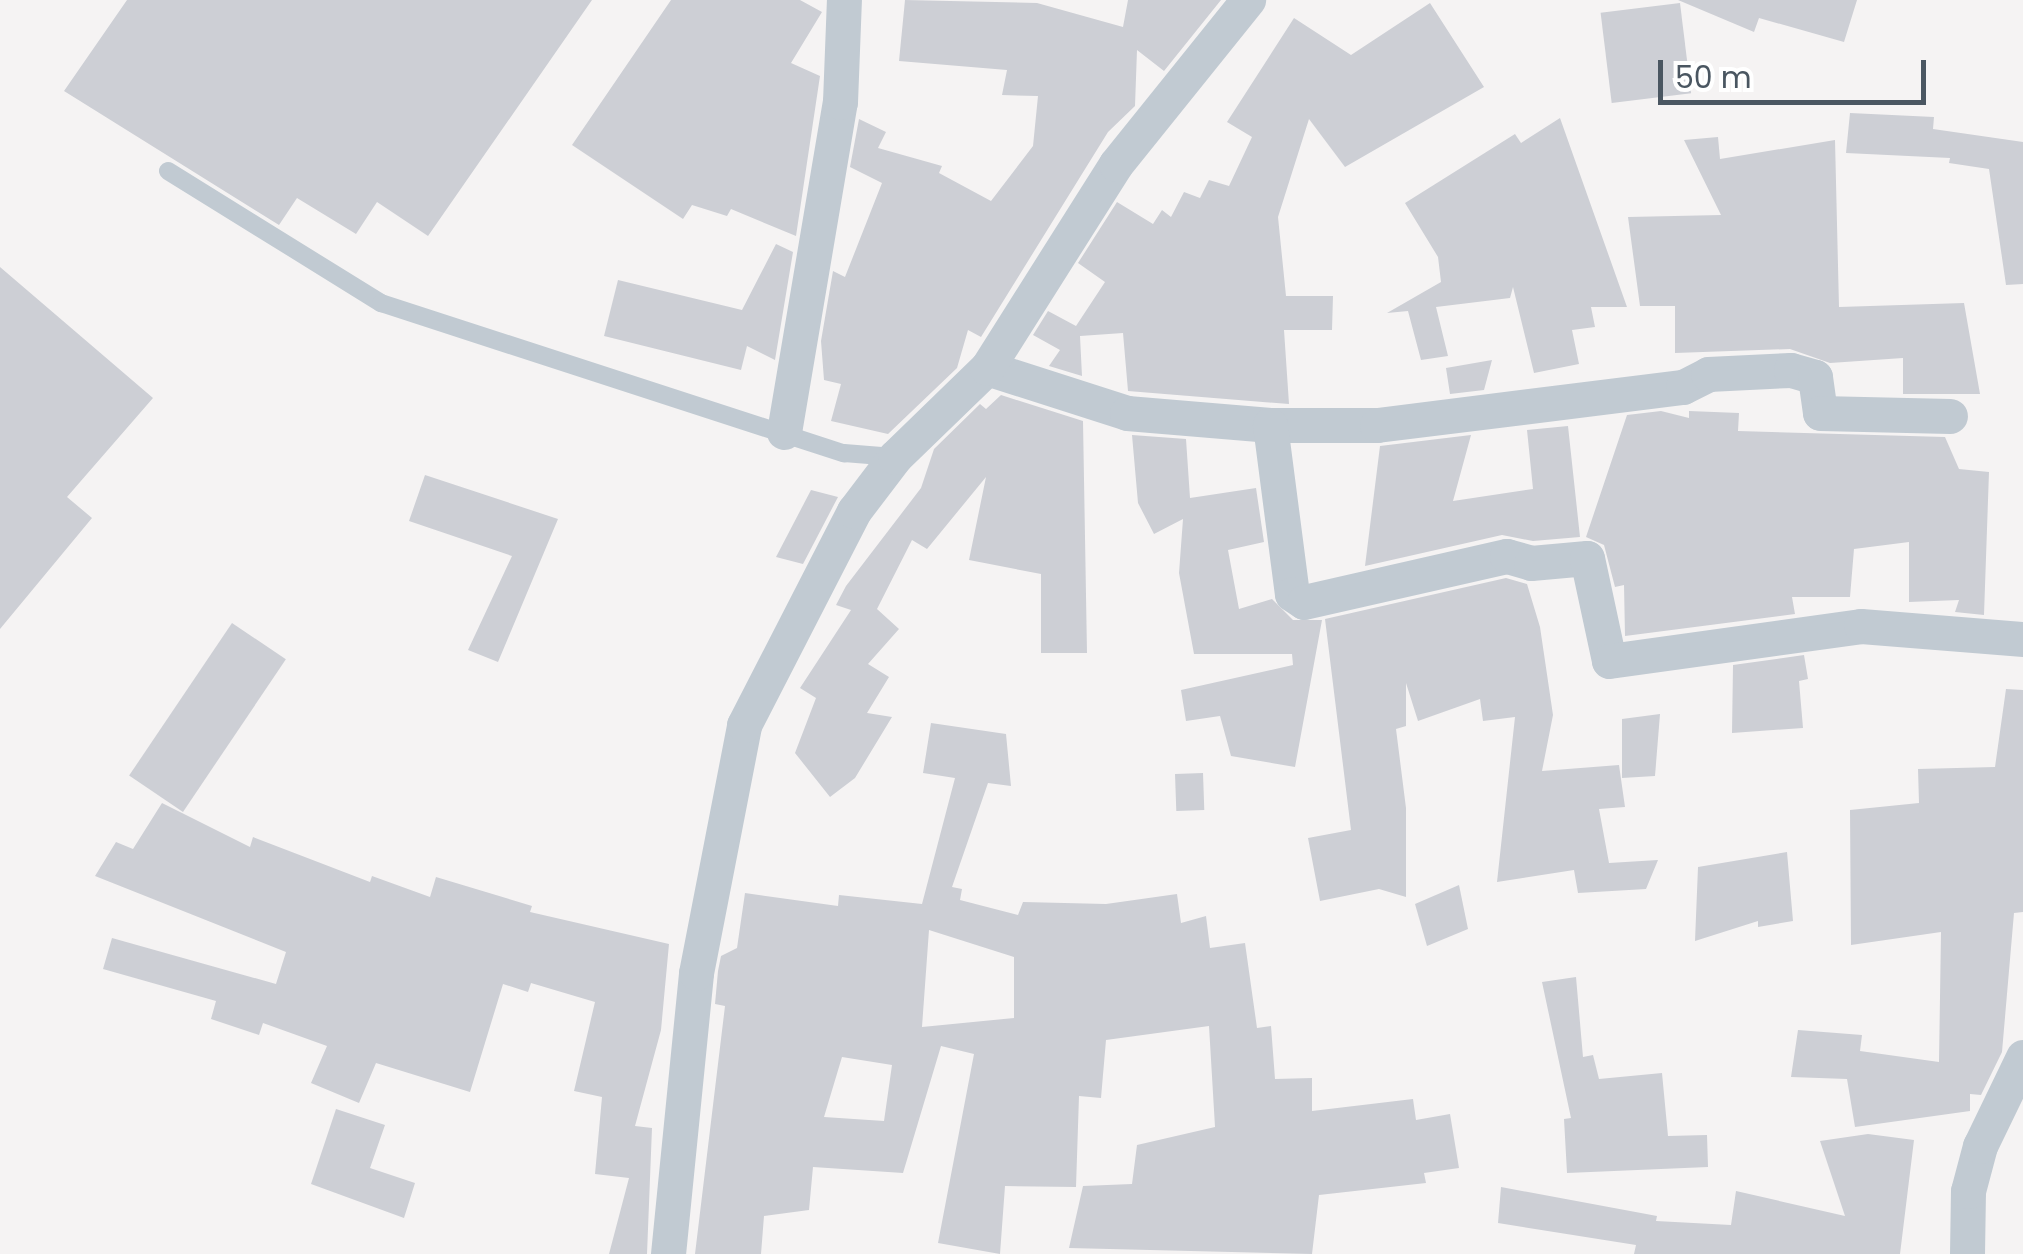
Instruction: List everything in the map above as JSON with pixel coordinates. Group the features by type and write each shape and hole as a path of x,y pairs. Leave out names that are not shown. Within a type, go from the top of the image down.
{"street":[{"path":"784,432 840,102 844,0"},
{"path":"668,1254 696,973 744,725 854,511 894,457 986,368 1116,164 1248,0"},
{"path":"986,368 1127,413 1270,425 1378,426 1683,387 1708,374 1791,370 1815,376 1820,413 1950,416"},
{"path":"1270,425 1292,594 1304,602 1507,556 1531,562 1587,558 1609,661 1861,626 2023,639"},
{"path":"1967,1254 1968,1191 1980,1146 2023,1057"}],"lane":[{"path":"168,172 382,303 844,453 894,457"}],"building":[{"path":"127,0 592,0 428,236 377,202 356,234 297,198 279,225 64,91"},
{"path":"671,0 800,0 822,12 791,63 820,76 796,236 731,209 727,216 692,205 683,219 572,145"},
{"path":"905,0 1037,3 1123,27 1128,0 1221,0 1164,71 1137,50 1135,106 1108,132 981,337 968,330 957,368 888,434 831,421 841,384 824,380 821,341 833,271 845,277 882,183 850,167 859,119 886,132 878,148 942,166 939,173 991,201 1033,146 1038,96 1002,95 1007,70 899,61"},
{"path":"1678,0 1857,0 1844,42 1759,18 1754,32"},
{"path":"1430,3 1484,87 1345,167 1309,119 1278,217 1286,296 1333,296 1332,330 1284,330 1289,404 1128,391 1123,333 1080,336 1082,376 1049,366 1060,350 1033,335 1048,311 1076,326 1105,282 1078,263 1117,202 1153,224 1162,210 1171,217 1184,192 1200,198 1209,180 1229,186 1252,137 1227,122 1294,18 1351,55"},
{"path":"1680,3 1691,93 1612,103 1601,13"},
{"path":"1850,113 1934,117 1933,129 2023,142 2023,284 2006,285 1989,169 1949,163 1950,158 1846,153"},
{"path":"1560,118 1627,307 1591,307 1595,327 1572,330 1579,364 1534,373 1513,287 1510,298 1436,307 1448,356 1421,360 1408,311 1387,313 1441,282 1438,257 1405,203 1515,134 1521,143"},
{"path":"1718,137 1720,159 1835,140 1839,307 1964,303 1980,394 1903,394 1903,358 1830,363 1790,349 1675,353 1675,306 1640,306 1628,217 1721,215 1684,140"},
{"path":"776,244 793,252 775,360 747,346 741,370 604,336 618,280 742,310"},
{"path":"0,267 153,398 67,497 92,518 0,629"},
{"path":"1492,360 1484,390 1450,394 1446,368"},
{"path":"1001,395 1083,421 1087,653 1041,653 1041,574 969,560 986,477 927,549 912,540 877,609 899,629 868,664 889,677 867,713 892,717 855,778 830,797 795,753 816,698 800,688 851,610 836,605 846,586 921,488 934,449 980,404 986,409"},
{"path":"1661,411 1689,418 1689,411 1739,413 1738,431 1945,437 1959,469 1989,472 1984,615 1955,612 1959,600 1909,602 1909,542 1854,549 1850,597 1792,597 1795,614 1625,636 1624,585 1615,587 1604,545 1586,537 1627,415"},
{"path":"1568,426 1580,537 1533,541 1502,535 1365,566 1380,446 1471,435 1453,501 1533,489 1527,430"},
{"path":"1132,435 1186,439 1190,498 1256,488 1264,542 1228,550 1239,609 1272,599 1293,620 1322,620 1295,767 1231,756 1220,716 1186,721 1181,690 1293,665 1292,654 1194,654 1179,573 1183,519 1154,534 1138,503"},
{"path":"425,475 558,519 498,662 468,650 512,556 409,521"},
{"path":"811,490 838,497 803,564 776,557"},
{"path":"1506,578 1527,584 1540,627 1553,715 1542,771 1619,765 1625,807 1599,809 1609,863 1658,860 1646,889 1578,893 1574,870 1497,882 1515,717 1483,721 1480,699 1418,721 1406,683 1406,726 1396,729 1406,808 1406,897 1379,889 1320,901 1308,838 1351,830 1325,619"},
{"path":"232,623 286,659 183,812 129,776"},
{"path":"1804,655 1808,679 1799,681 1803,728 1732,733 1733,665"},
{"path":"2006,689 2023,690 2023,912 2014,913 2002,1052 1981,1095 1970,1094 1970,1111 1855,1127 1847,1079 1791,1077 1798,1030 1862,1035 1860,1051 1939,1062 1941,932 1851,945 1850,810 1919,803 1918,769 1995,767"},
{"path":"1660,714 1655,776 1622,778 1622,719"},
{"path":"931,723 1006,734 1011,786 988,783 952,887 962,889 960,900 1018,915 1023,902 1106,904 1177,894 1181,923 1206,916 1210,948 1245,943 1257,1028 1271,1026 1275,1079 1312,1078 1312,1111 1413,1099 1416,1120 1450,1114 1459,1168 1424,1173 1426,1183 1319,1195 1312,1254 1069,1248 1083,1186 1132,1184 1137,1145 1215,1127 1209,1026 1106,1040 1101,1098 1079,1096 1076,1187 1005,1186 1000,1254 938,1243 974,1054 941,1046 903,1173 813,1167 809,1210 764,1216 761,1254 695,1254 725,1006 715,1004 718,971 721,956 737,948 745,893 838,906 839,895 922,904 955,778 923,773","holes":["929,930 1014,957 1014,1018 922,1027","842,1057 892,1065 884,1121 824,1117"]},
{"path":"1203,773 1204,810 1176,811 1175,774"},
{"path":"162,803 250,847 253,837 370,882 372,876 430,897 436,877 532,906 530,912 669,944 661,1030 635,1126 652,1128 647,1254 609,1254 629,1178 595,1174 602,1097 574,1091 595,1002 531,983 528,992 503,984 470,1092 376,1063 359,1103 311,1083 327,1046 263,1023 259,1035 211,1019 216,1001 103,969 112,938 276,984 286,952 95,876 116,842 133,849"},
{"path":"1787,852 1793,921 1758,927 1758,921 1695,941 1698,867"},
{"path":"1459,885 1468,929 1427,946 1415,904"},
{"path":"1576,977 1583,1057 1593,1055 1599,1079 1662,1073 1668,1136 1707,1135 1708,1167 1567,1173 1564,1119 1571,1118 1542,982"},
{"path":"336,1109 385,1125 370,1168 415,1183 404,1218 311,1184"},
{"path":"1868,1134 1914,1140 1900,1254 1634,1254 1636,1245 1498,1223 1501,1187 1657,1216 1656,1221 1731,1225 1736,1191 1845,1216 1820,1141"}]}
